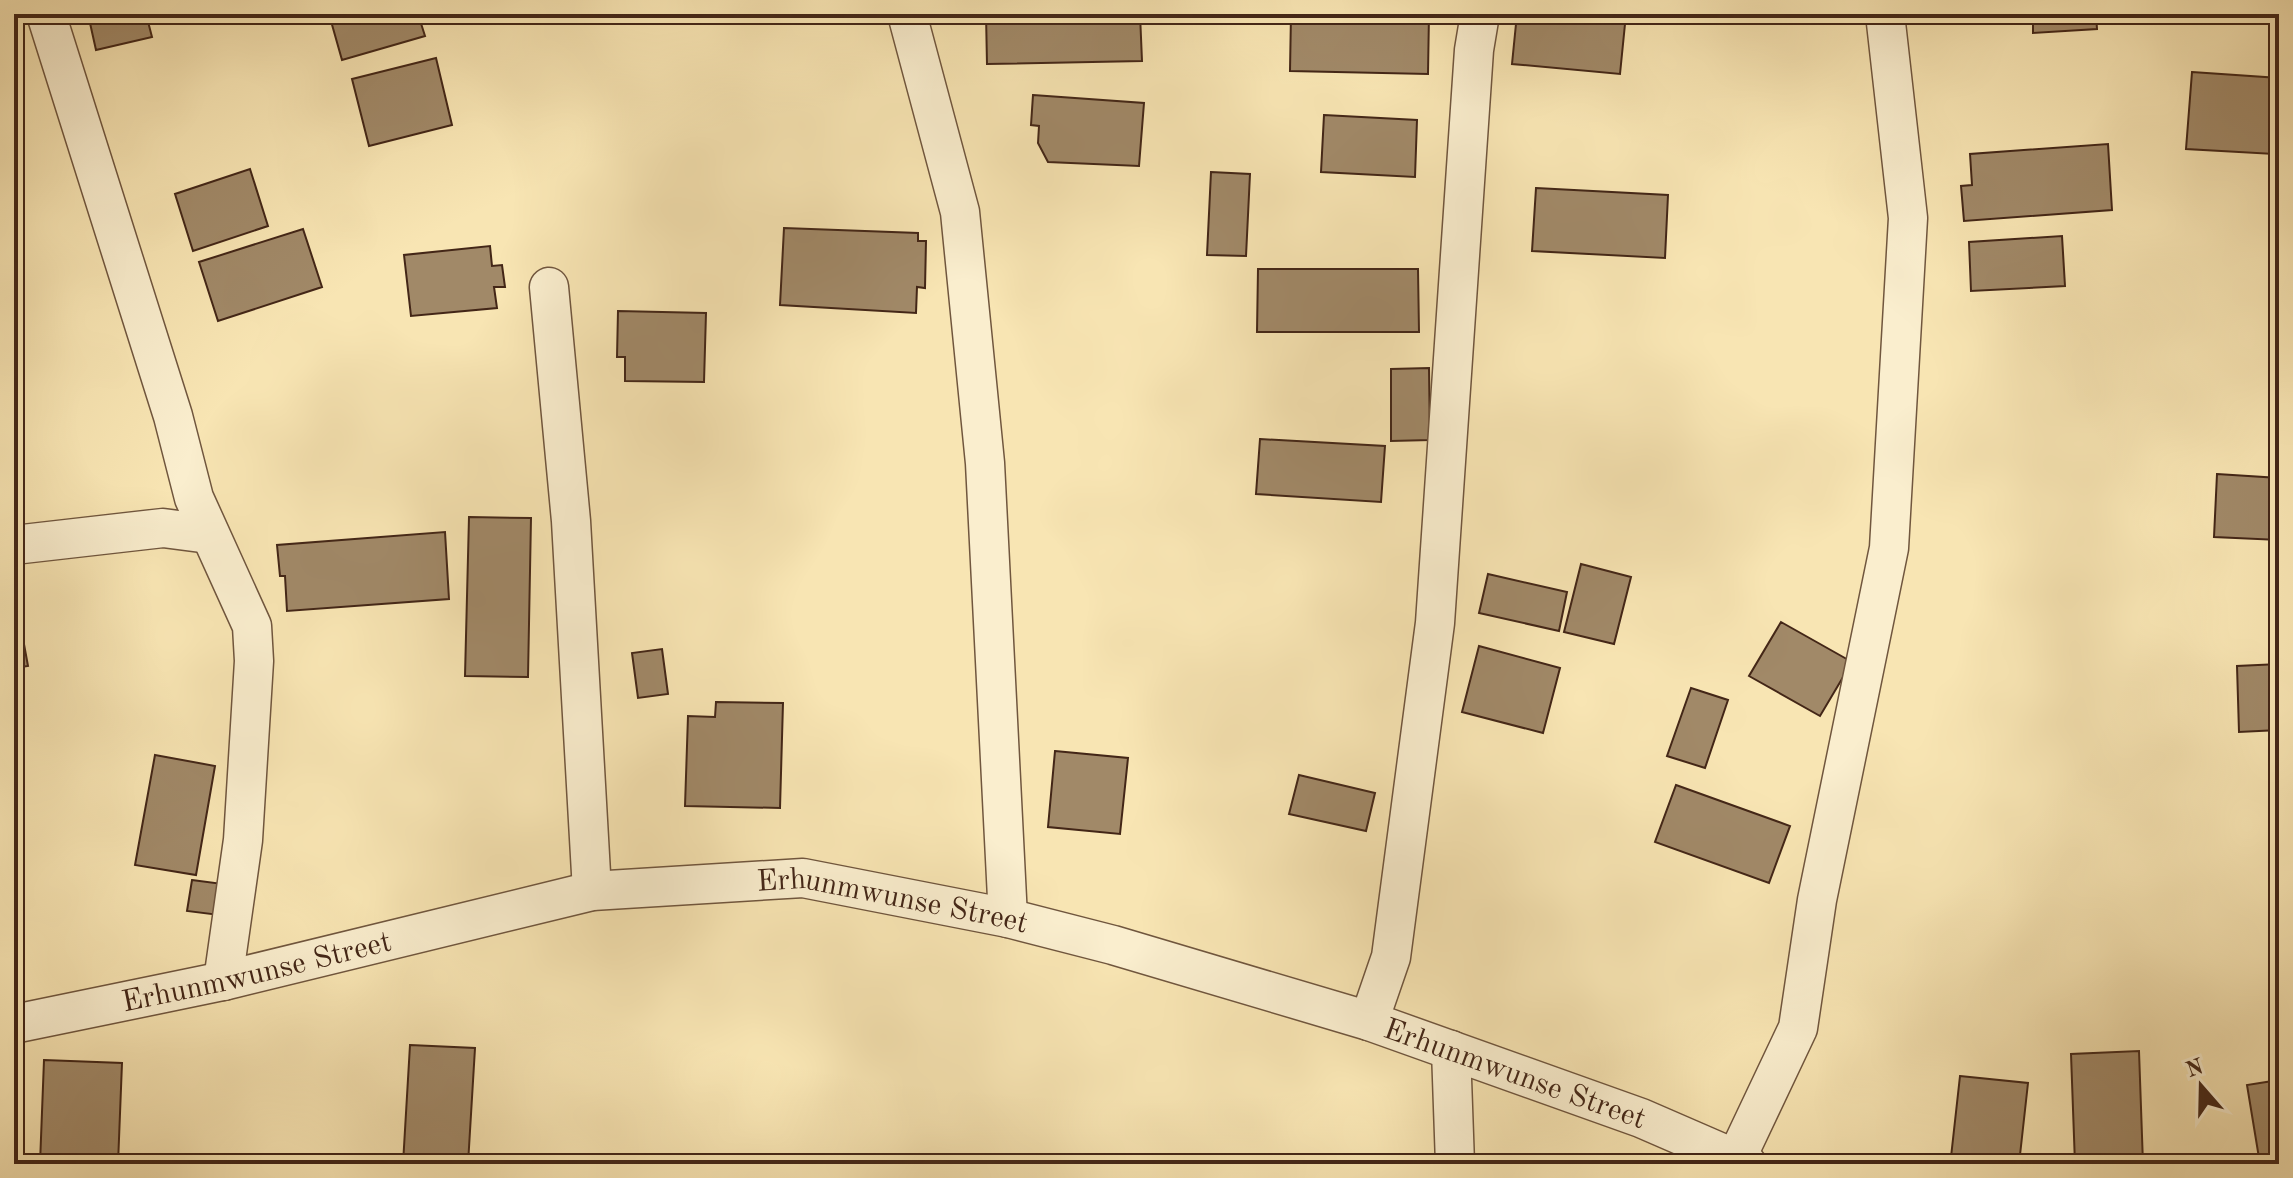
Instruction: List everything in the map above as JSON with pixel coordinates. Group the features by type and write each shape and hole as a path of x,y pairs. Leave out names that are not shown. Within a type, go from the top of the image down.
{"street":[{"path":"46,14 173,416 194,498 252,626 254,661 243,840 223,981"},
{"path":"907,14 960,212 985,463 1008,918"},
{"path":"1369,1021 1391,957 1435,623 1474,50 1480,14"},
{"path":"1742,1162 1798,1028 1817,900 1889,548 1908,218 1885,14"},
{"path":"549,287 571,521 592,891"},
{"path":"14,545 163,528 209,534"},
{"name":"Erhunmwunse Street","path":"14,1024 223,981 592,891 803,878 1008,918 1369,1021 1641,1118 1742,1162"},
{"path":"1451,1050 1455,1164"}],"building":[{"path":"88,14 146,14 152,37 96,50"},
{"path":"329,14 418,14 425,36 342,60"},
{"path":"986,14 1140,14 1142,61 987,64"},
{"path":"1291,14 1429,14 1428,74 1290,71"},
{"path":"1517,14 1626,14 1620,74 1512,64"},
{"path":"1952,14 2096,14 2097,29 2033,33 2033,19 1953,24"},
{"path":"436,58 452,125 369,146 352,79"},
{"path":"2192,72 2279,78 2279,131 2275,136 2274,154 2186,149"},
{"path":"1033,95 1144,103 1139,166 1048,162 1038,143 1039,126 1031,125"},
{"path":"1324,115 1417,120 1415,177 1321,172"},
{"path":"2108,144 2112,210 1964,221 1961,186 1972,185 1970,154"},
{"path":"250,169 268,226 193,251 175,194"},
{"path":"1211,172 1250,174 1246,256 1207,255"},
{"path":"1536,188 1668,195 1665,258 1532,251"},
{"path":"784,228 918,233 918,241 926,241 925,288 917,287 916,313 780,305"},
{"path":"303,229 322,287 218,321 199,262"},
{"path":"2062,236 2065,286 1971,291 1969,242"},
{"path":"490,246 492,266 502,265 505,287 494,287 497,308 411,316 404,255"},
{"path":"1258,269 1418,269 1419,332 1257,332"},
{"path":"618,311 706,313 704,382 625,381 625,357 617,357"},
{"path":"1429,368 1430,440 1391,441 1391,369"},
{"path":"1260,439 1385,446 1381,502 1256,494"},
{"path":"2217,474 2279,478 2279,540 2214,537"},
{"path":"469,517 531,518 528,677 465,676"},
{"path":"445,532 449,599 287,611 285,576 280,576 277,545"},
{"path":"1581,564 1631,577 1614,644 1564,632"},
{"path":"1488,574 1567,592 1559,631 1479,613"},
{"path":"14,590 28,666 14,668"},
{"path":"1781,622 1852,662 1820,716 1749,676"},
{"path":"1479,646 1560,668 1543,733 1462,712"},
{"path":"662,649 668,694 638,698 632,653"},
{"path":"2279,664 2279,730 2239,732 2237,666"},
{"path":"1691,688 1728,700 1705,768 1667,756"},
{"path":"716,702 783,703 780,808 685,806 688,716 715,717"},
{"path":"1055,751 1128,758 1120,834 1048,827"},
{"path":"155,755 215,766 196,875 135,865"},
{"path":"1299,775 1375,793 1366,831 1289,814"},
{"path":"1676,785 1790,826 1769,883 1655,842"},
{"path":"192,880 223,884 219,915 187,911"},
{"path":"410,1045 475,1048 468,1164 403,1164"},
{"path":"2139,1051 2143,1164 2075,1164 2071,1054"},
{"path":"44,1060 122,1063 118,1164 40,1164"},
{"path":"1960,1076 2028,1083 2019,1164 1951,1157"},
{"path":"2279,1080 2279,1164 2260,1164 2247,1085"}]}
